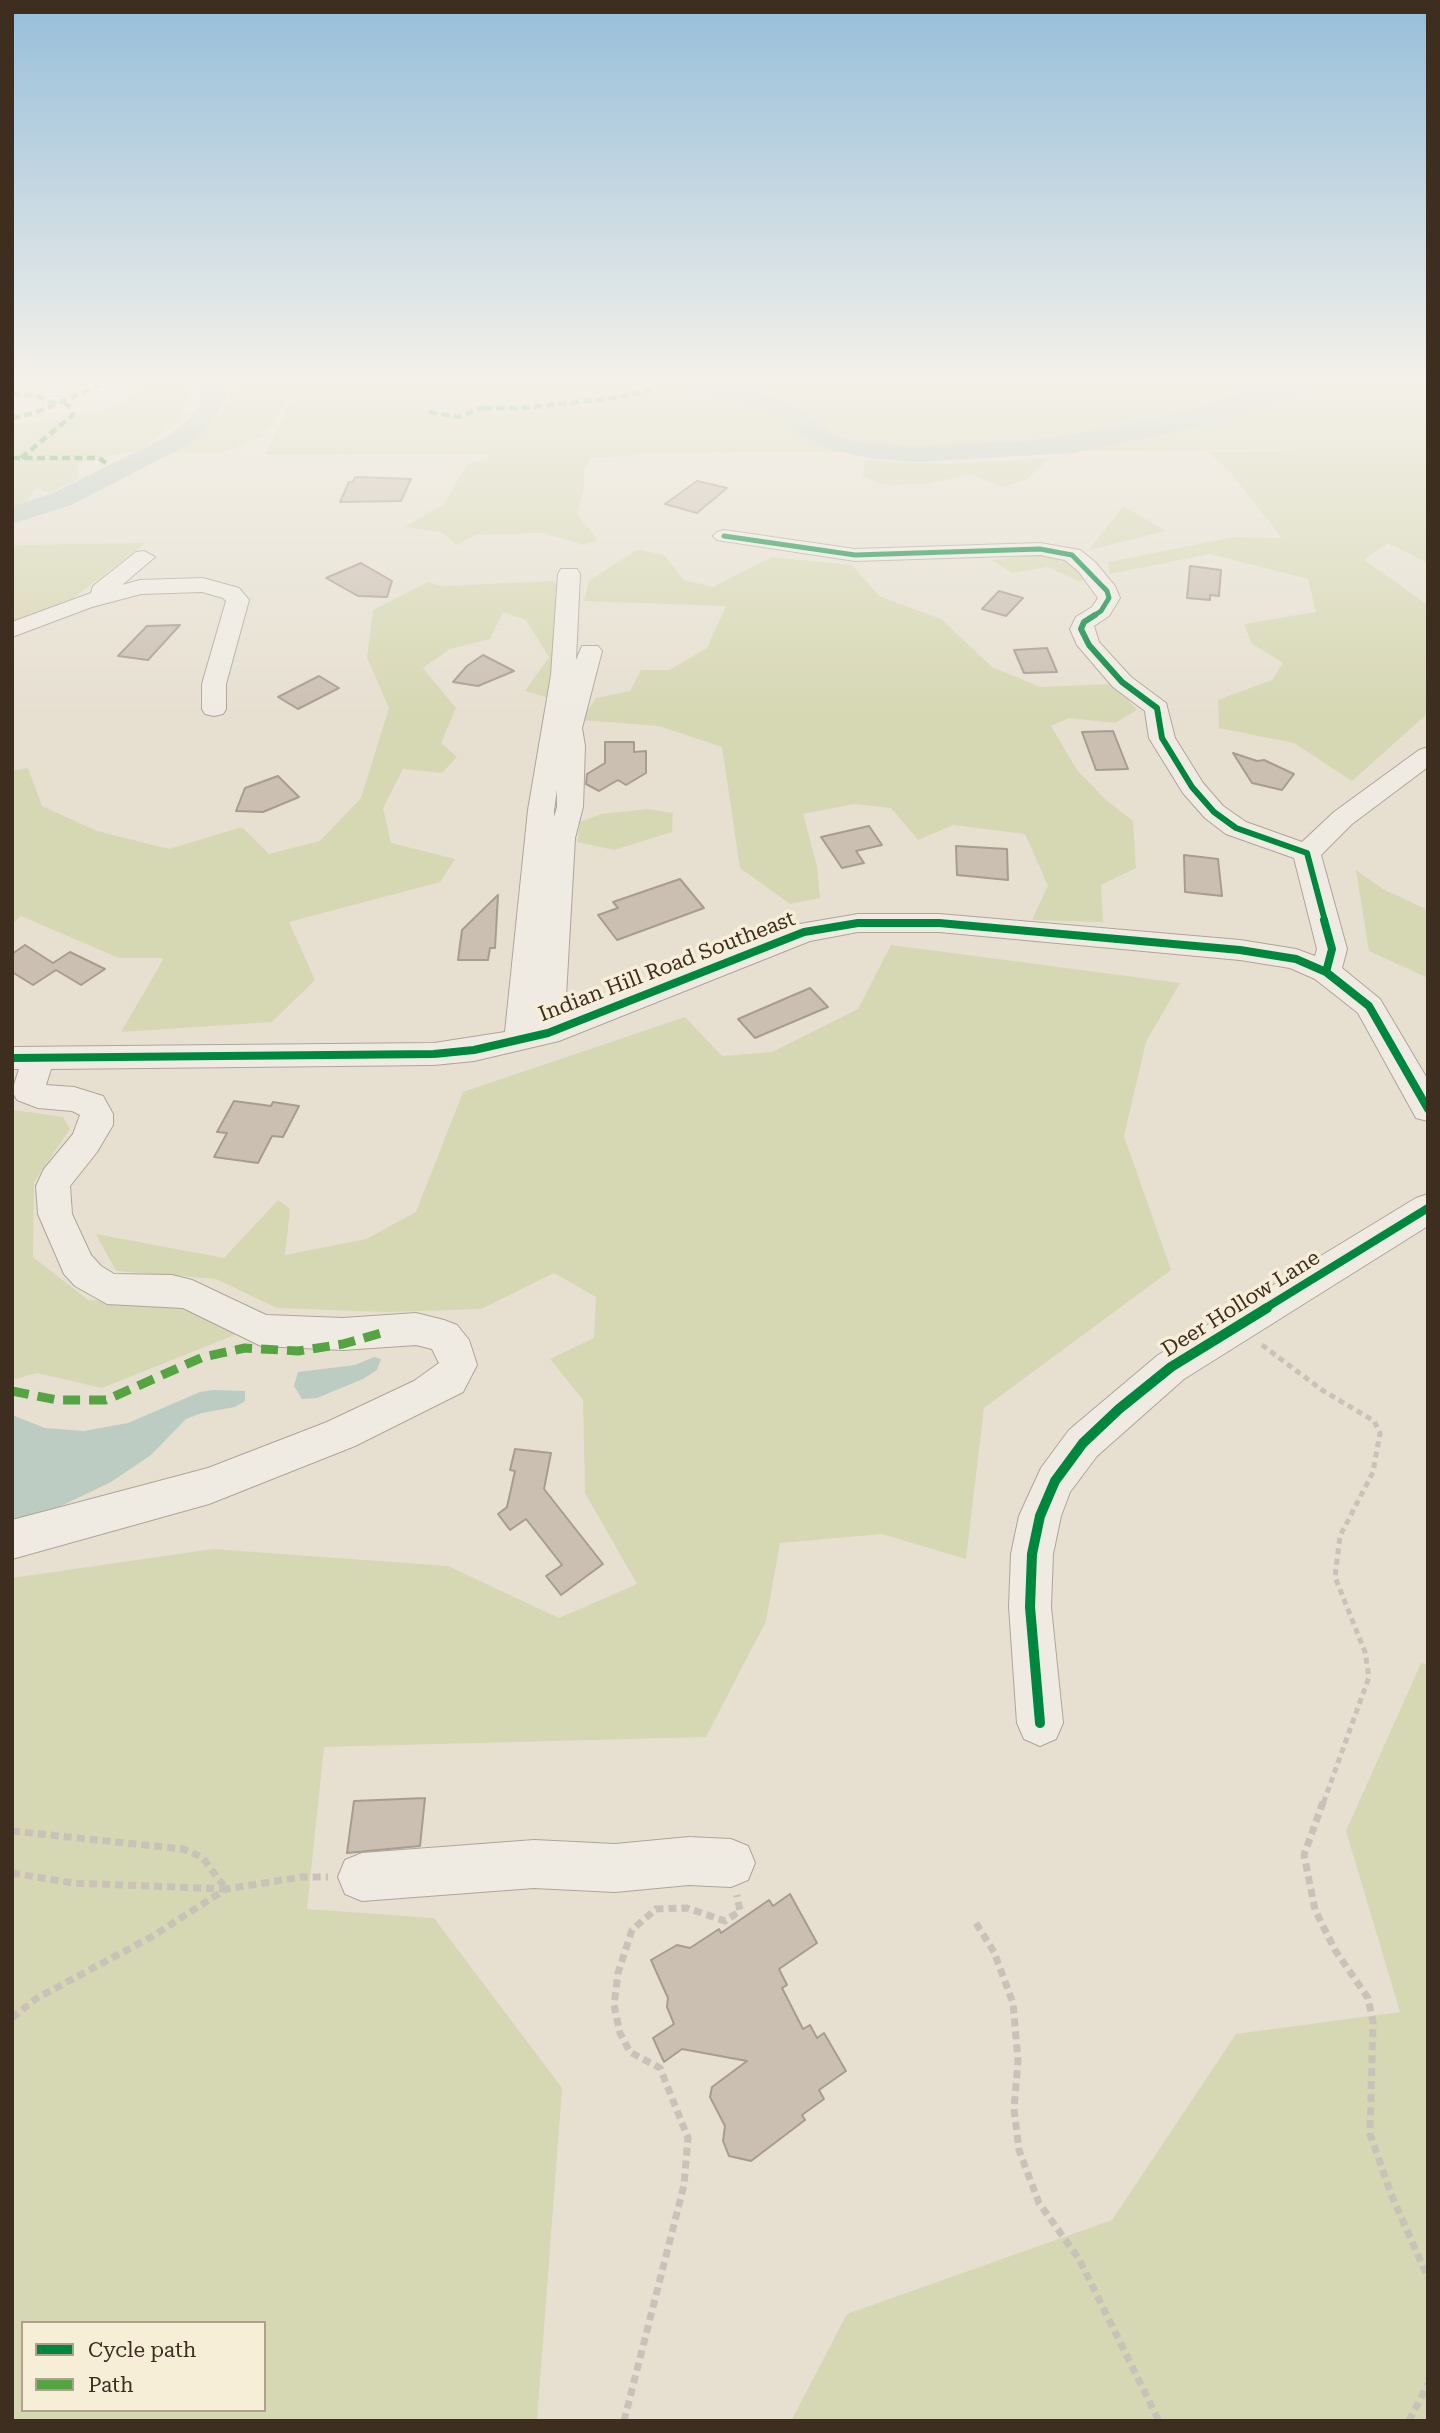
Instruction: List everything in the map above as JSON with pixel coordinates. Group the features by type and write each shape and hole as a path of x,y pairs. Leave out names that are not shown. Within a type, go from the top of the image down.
{"street":[{"path":"724,536 855,555 1040,549 1072,555 1087,567 1109,598 1101,611 1084,622 1081,628 1089,645 1122,682 1157,708 1162,737 1192,787 1214,812 1236,828 1307,853"},
{"path":"84,602 144,558"},
{"path":"534,1037 541,810 563,675 569,574"},
{"path":"12,629 84,602 140,587 203,586 231,593 238,600 214,684 214,709"},
{"path":"534,1037 561,838 570,807 572,746 569,728 590,651"},
{"path":"1307,853 1343,818 1428,755"},
{"path":"1307,853 1332,949 1326,972"},
{"name":"Indian Hill Road Southeast","path":"26,1057 435,1054 486,1048 534,1037 785,938 832,925 939,923 1240,950 1296,959 1326,972 1369,1006 1428,1109"},
{"path":"12,1540 39,1535 107,1513 209,1486 341,1434 449,1380 458,1365 456,1351 444,1336 416,1329 343,1334 261,1329 192,1295 173,1290 107,1289 88,1276 77,1264 55,1214 53,1186 56,1178 96,1125 97,1114 91,1105 74,1099 38,1096 28,1091 26,1057"},
{"name":"Deer Hollow Lane","path":"1040,1723 1029,1577 1040,1516 1055,1481 1083,1443 1119,1409 1171,1367 1428,1208"},
{"path":"362,1877 534,1864 615,1868 689,1861 731,1863"}],"path":[{"path":"1230,1329 1271,1349 1322,1390 1374,1421 1380,1433 1373,1472 1340,1536 1335,1577 1365,1652 1368,1677 1304,1855 1315,1910 1335,1950 1368,1997 1373,2022 1370,2134 1391,2194 1428,2278"},
{"path":"12,1831 184,1849 202,1857 226,1889"},
{"path":"624,2421 684,2185 688,2138 660,2068 631,2052 620,2033 614,2005 618,1973 632,1930 656,1909 687,1908 725,1921 740,1911 731,1863"},
{"path":"12,1874 73,1883 226,1889 302,1877 362,1877"},
{"path":"12,2018 37,1998 153,1936 226,1889"},
{"path":"976,1923 994,1952 1013,2003 1018,2061 1014,2109 1019,2150 1039,2203 1079,2259 1159,2421"},
{"path":"1409,2421 1428,2384"}],"green space":[{"path":"12,491 34,491 12,525"},
{"path":"451,491 583,491 577,514 598,540 584,545 545,533 476,535 457,545 441,532 404,527 443,505"},
{"path":"1244,491 1428,491 1428,563 1388,543 1364,560 1428,605 1428,713 1352,781 1294,743 1219,728 1218,700 1272,680 1283,663 1252,644 1244,624 1316,612 1308,579 1209,554 1110,574 1108,562 1234,537 1282,538"},
{"path":"1123,506 1166,531 1089,550"},
{"path":"146,543 64,605 12,622 12,545"},
{"path":"638,549 664,555 684,580 713,587 772,557 852,565 879,596 941,619 992,667 1040,687 1114,684 1137,710 1115,723 1069,718 1051,726 1077,770 1106,800 1133,821 1136,868 1101,885 1103,922 1032,920 1048,886 1025,834 953,825 918,840 891,808 854,804 803,814 817,866 820,898 790,904 740,868 722,747 659,726 581,720 596,698 630,691 641,670 669,670 707,648 726,606 584,601 589,581"},
{"path":"1047,553 1068,558 1087,576 1080,582 1048,567 1012,573 992,560"},
{"path":"554,581 563,596 553,699 525,691 549,657 526,620 503,612 490,639 450,649 423,668 456,708 441,743 457,757 442,773 403,769 383,808 391,843 455,859 440,882 289,922 315,980 272,1022 121,1032 164,958 119,958 21,916 12,924 12,771 28,768 42,806 97,831 169,849 242,827 269,854 320,841 361,798 389,708 367,658 373,610 428,582 442,586"},
{"path":"648,809 673,813 672,832 614,850 577,842 580,822 601,814"},
{"path":"1356,870 1383,889 1428,910 1428,978 1369,951"},
{"path":"891,945 1180,983 1146,1042 1124,1136 1171,1270 984,1408 966,1559 882,1534 780,1543 766,1621 706,1737 324,1747 307,1909 434,1918 562,2088 537,2421 12,2421 12,1578 213,1549 448,1566 559,1618 637,1584 585,1493 583,1400 550,1359 594,1338 596,1297 554,1273 481,1309 386,1312 277,1308 216,1279 116,1271 96,1234 224,1258 278,1200 290,1209 285,1255 366,1239 416,1212 463,1092 685,1017 722,1056 772,1052 858,1009"},
{"path":"14,1110 63,1117 70,1129 34,1182 33,1257 88,1300 171,1304 237,1334 102,1388 37,1373 12,1380"},
{"path":"1421,1663 1428,1665 1428,2421 791,2421 847,2314 1112,2220 1236,2034 1400,2012 1346,1831"}],"shaded area":[{"path":"374,1357 381,1359 377,1370 363,1379 317,1398 302,1399 294,1386 298,1372 355,1365"},
{"path":"245,1391 245,1401 235,1407 186,1419 151,1455 111,1482 33,1517 12,1519 12,1415 45,1428 84,1431 128,1423 200,1392"}],"building":[{"path":"345,491 406,491 401,501 340,502"},
{"path":"684,491 724,491 697,513 665,504"},
{"path":"361,563 392,581 387,597 358,596 326,578"},
{"path":"1190,566 1221,570 1219,596 1210,595 1210,600 1187,598"},
{"path":"999,591 1023,598 1006,616 982,609"},
{"path":"180,625 148,660 118,656 147,626"},
{"path":"1047,648 1057,672 1024,673 1014,650"},
{"path":"483,655 514,671 478,686 453,682 467,666"},
{"path":"319,676 339,688 298,709 278,697"},
{"path":"1113,731 1128,769 1096,770 1082,732"},
{"path":"605,742 634,742 634,752 646,751 646,773 626,785 618,780 599,791 586,784 587,774 605,763"},
{"path":"1233,753 1257,761 1264,760 1294,774 1282,790 1252,783"},
{"path":"278,776 299,797 263,812 236,811 245,788"},
{"path":"869,826 882,845 856,851 864,863 842,868 821,837"},
{"path":"956,846 1007,849 1008,880 957,875"},
{"path":"1184,855 1218,859 1222,896 1185,892"},
{"path":"680,879 704,908 617,940 598,915 618,908 613,902"},
{"path":"498,895 495,948 490,948 488,960 458,960 462,930"},
{"path":"25,945 53,963 70,952 105,969 81,985 56,970 33,985 12,972 12,954"},
{"path":"810,988 828,1007 755,1038 738,1019"},
{"path":"234,1101 271,1106 273,1102 299,1106 283,1137 272,1136 258,1163 214,1157 227,1133 217,1132"},
{"path":"515,1449 551,1453 544,1489 603,1564 561,1595 546,1576 562,1565 526,1519 510,1530 498,1514 507,1507 515,1471 510,1470"},
{"path":"425,1798 420,1846 347,1853 354,1801"},
{"path":"790,1894 817,1943 779,1969 787,1985 782,1988 803,2029 810,2025 817,2038 824,2033 846,2071 819,2090 824,2099 802,2115 805,2120 751,2161 729,2156 723,2141 725,2126 710,2097 712,2087 747,2061 682,2049 664,2062 653,2038 674,2024 667,2007 668,1998 651,1960 677,1945 690,1948 719,1929 721,1933 769,1900 773,1906"}],"waterway":[{"path":"12,516 79,491"}],"marked path":[{"path":"12,1391 57,1400 106,1400 203,1357 245,1348 298,1351 343,1344 385,1332"}],"cycle path":[{"path":"724,536 855,555 1040,549 1072,555 1087,567 1107,591 1109,598 1101,611 1084,622 1081,629 1089,645 1122,682 1157,708 1162,738 1192,787 1214,812 1236,828 1307,853 1332,949 1326,972"},
{"path":"12,1058 434,1054 474,1050 548,1033 804,932 858,923 939,923 1240,950 1296,959 1326,972 1369,1006 1428,1109"},
{"path":"1040,1723 1030,1607 1032,1554 1040,1516 1055,1481 1083,1443 1119,1409 1171,1367 1428,1208"}]}
